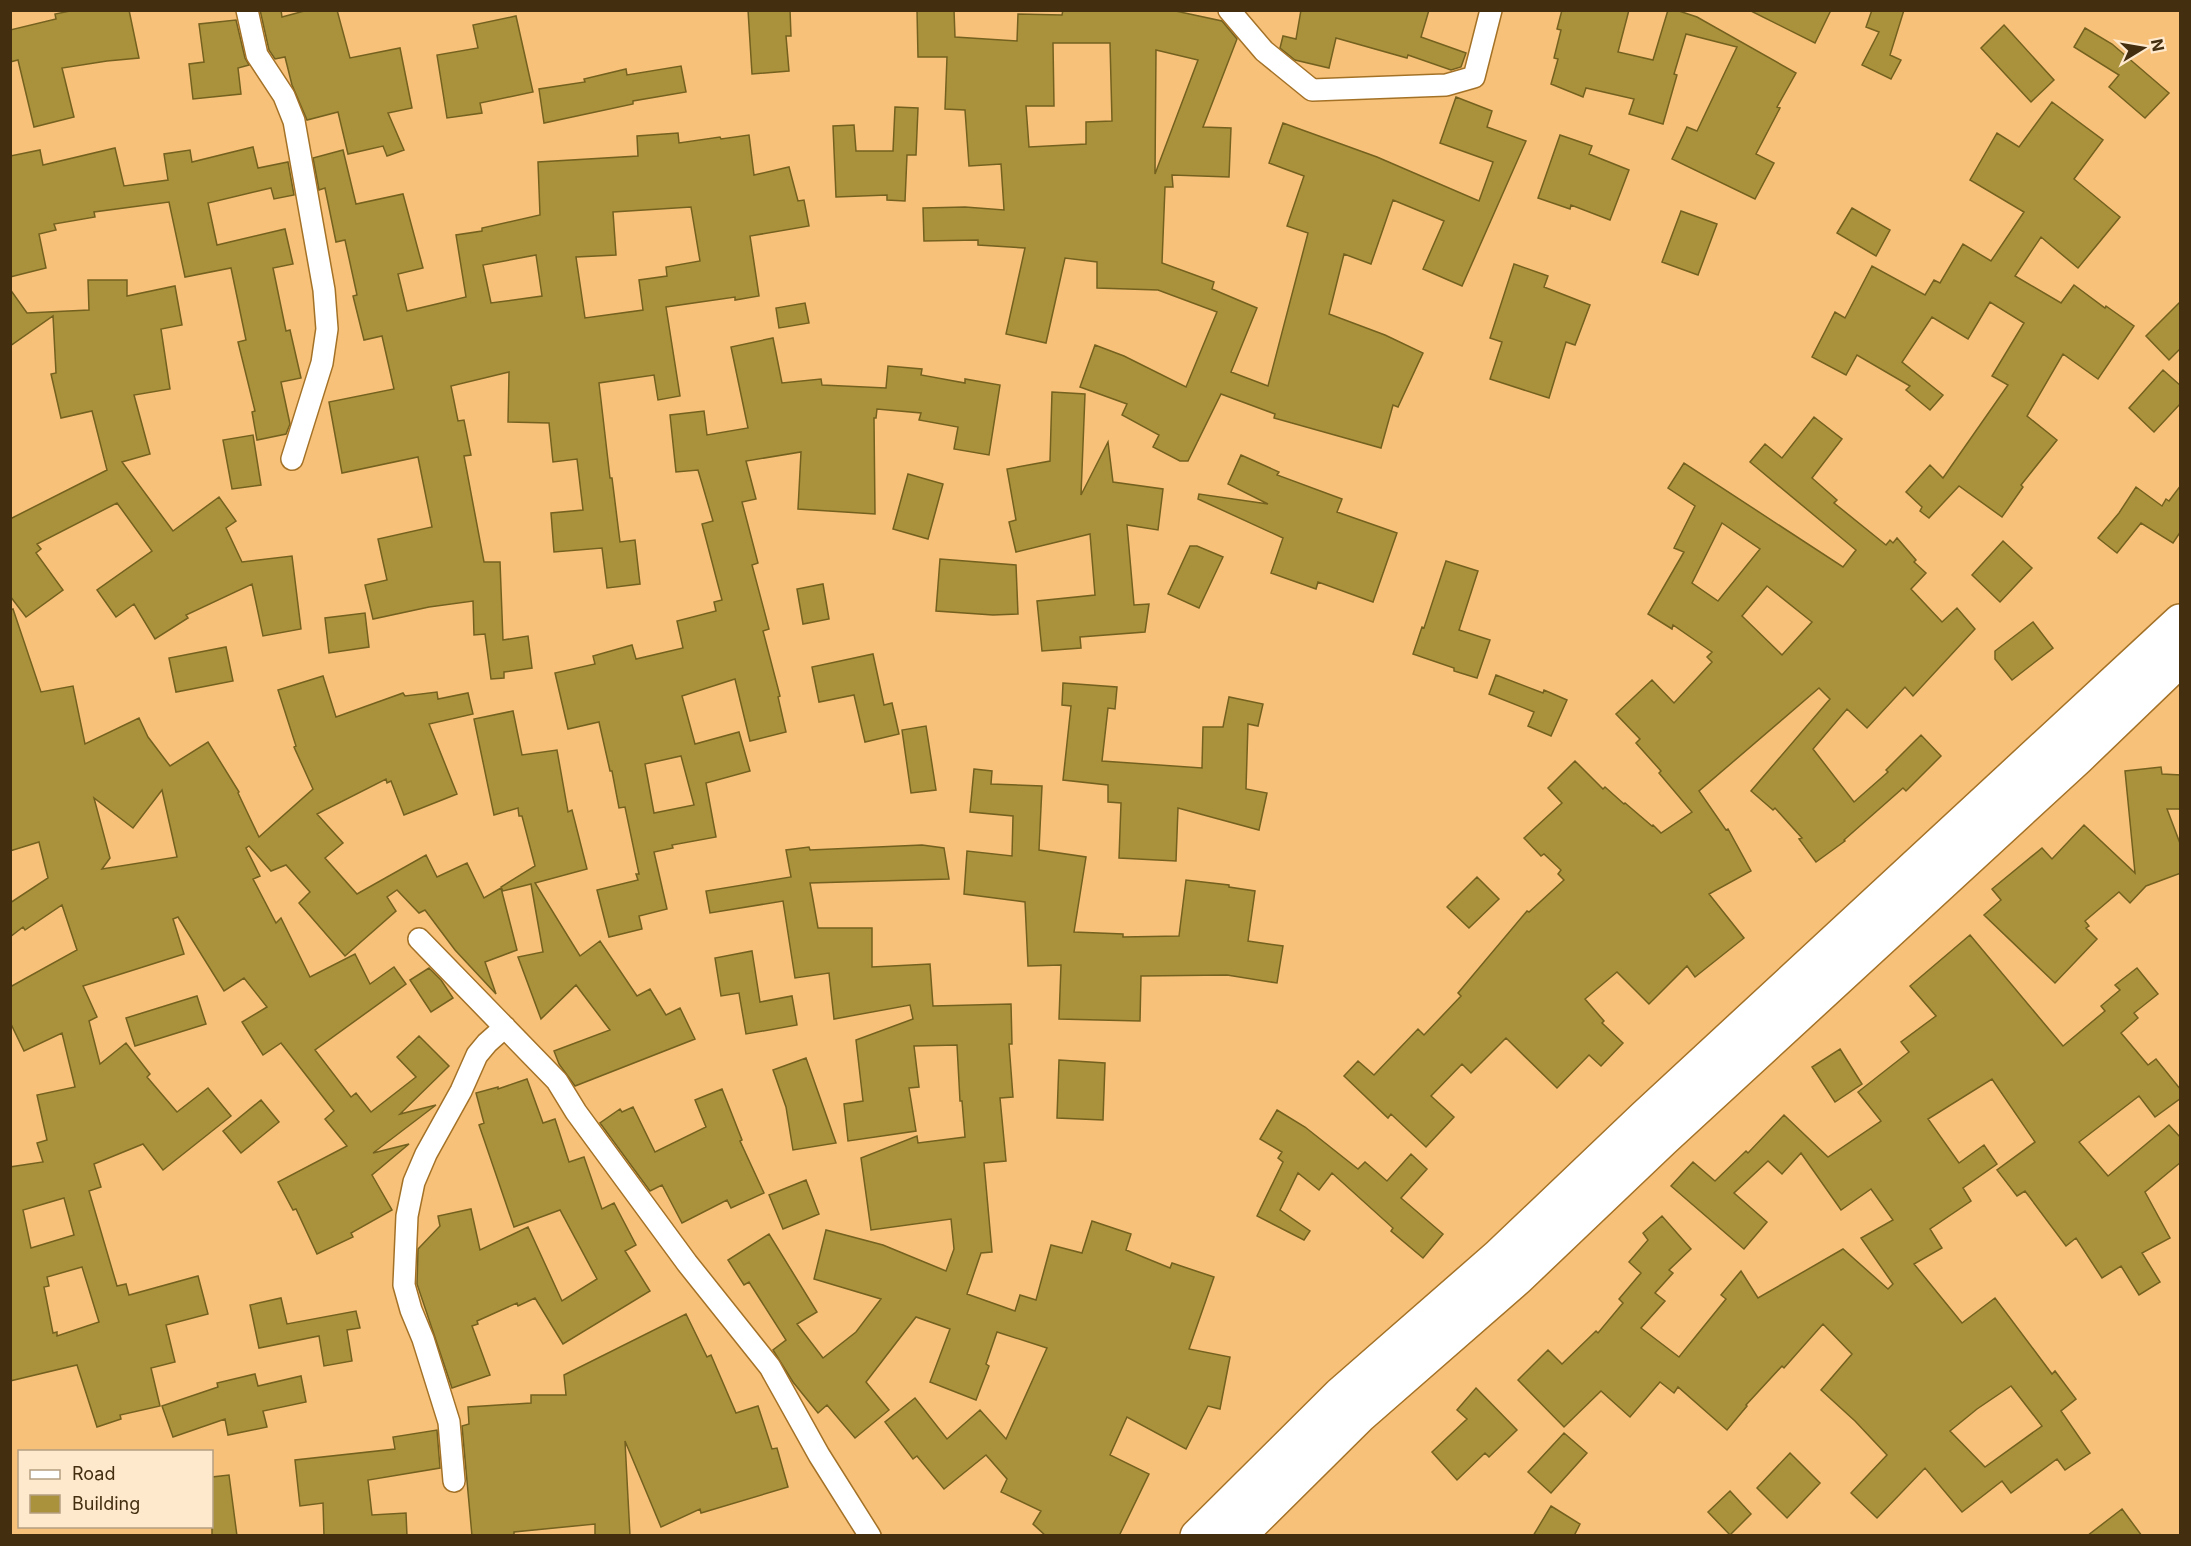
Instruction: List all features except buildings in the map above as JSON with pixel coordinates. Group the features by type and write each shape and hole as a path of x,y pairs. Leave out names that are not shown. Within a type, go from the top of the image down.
{"main road":[{"path":"1197,1536 1340,1394 1498,1256 1644,1117 2181,621"},
{"path":"1239,1536 1360,1416 1518,1278 1664,1139 2078,758 2181,660"}],"street":[{"path":"247,10 257,55 284,96 294,121 324,290 327,329 322,363 292,459"},
{"path":"1229,10 1264,51 1312,90 1446,85 1474,77 1491,10"},
{"path":"419,939 558,1081 576,1112 687,1263 770,1367 819,1455 870,1536"},
{"path":"454,1481 449,1422 404,1285 407,1216 414,1182 426,1154 461,1090 477,1055 504,1027"}]}
